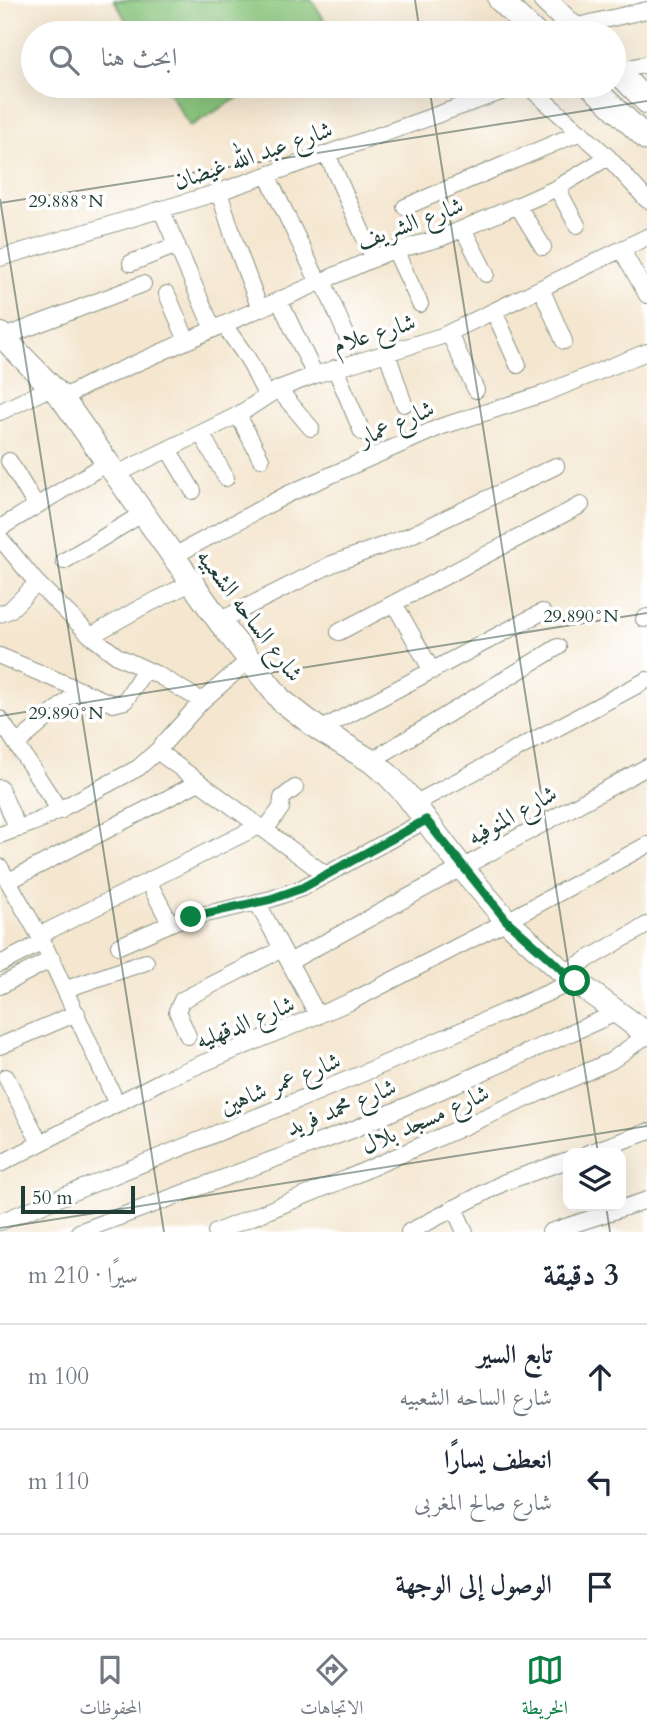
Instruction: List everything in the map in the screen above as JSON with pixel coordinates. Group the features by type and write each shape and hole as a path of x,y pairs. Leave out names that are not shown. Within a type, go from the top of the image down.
{"main road":[{"path":"500,0 522,21"},
{"path":"545,0 567,21"},
{"path":"626,80 647,102"},
{"path":"604,98 647,139"},
{"name":"شارع الساحه الشعبيه","path":"2,336 57,393 248,661 285,704 320,730 371,761 398,784 462,868 507,921 570,977 647,1035"}],"street":[{"path":"608,21 647,10"},
{"path":"626,67 647,64"},
{"name":"شارع عبد الله غيضان","path":"0,258 219,192 484,98"},
{"path":"542,98 608,157 647,200"},
{"path":"405,207 582,132"},
{"path":"327,154 374,259"},
{"name":"شارع الشريف","path":"0,412 89,384 395,250 432,241 518,206 556,188 608,157"},
{"path":"267,175 348,339"},
{"path":"556,188 577,225"},
{"path":"219,192 260,309"},
{"path":"518,206 543,247"},
{"path":"161,209 219,327 248,359 272,392 311,428"},
{"path":"463,229 486,274"},
{"name":"شارع علام","path":"0,528 36,506 111,469 168,449 238,415 272,392 335,368 449,333 647,237"},
{"path":"131,263 177,245"},
{"path":"395,250 420,304"},
{"path":"622,250 647,295"},
{"path":"2,336 143,284"},
{"path":"541,288 564,341"},
{"path":"167,294 187,341"},
{"path":"279,300 315,375"},
{"path":"494,312 518,365"},
{"path":"449,333 476,390"},
{"name":"شارع عمار","path":"172,557 288,494 440,427 543,394 647,352"},
{"path":"387,353 404,404"},
{"path":"335,368 362,432"},
{"path":"238,415 261,459"},
{"path":"201,433 226,478"},
{"path":"168,449 193,491"},
{"path":"9,461 36,506"},
{"path":"219,621 332,564 409,536 556,466"},
{"path":"340,632 581,505"},
{"path":"64,561 142,514"},
{"path":"0,538 37,583 91,636 117,656 202,701"},
{"path":"0,614 10,610 37,583"},
{"path":"91,636 191,583"},
{"path":"394,603 432,671"},
{"path":"320,730 542,612"},
{"path":"371,761 558,647"},
{"path":"1,658 109,703 125,701 145,669"},
{"path":"0,835 18,830 122,778 157,751 202,701 248,661"},
{"path":"119,946 170,923 294,891 326,875 420,812 647,680"},
{"path":"60,810 6,732 80,691"},
{"path":"157,751 326,875"},
{"name":"شارع المنوفيه","path":"188,1036 177,1011 182,1000 286,956 462,868 647,767"},
{"path":"9,881 199,782"},
{"path":"0,788 18,830"},
{"path":"0,964 41,938 148,881 262,828 281,808 282,797 295,788"},
{"name":"شارع الدقهليه","path":"0,1164 182,1072 317,1016 507,921 647,845"},
{"path":"0,867 52,959 117,1104"},
{"path":"148,881 170,923"},
{"path":"257,901 317,1016"},
{"name":"شارع عمر شاهين","path":"0,1223 359,1075 570,977 647,925"},
{"path":"0,986 52,959"},
{"path":"66,989 146,962"},
{"path":"0,1046 77,1013"},
{"name":"شارع محمد فريد","path":"79,1232 352,1130 616,1013"},
{"name":"شارع مسجد بلال","path":"216,1232 348,1178 611,1061 647,1035"},
{"path":"6,1077 40,1143"},
{"path":"603,1148 647,1132"},
{"path":"409,1232 505,1182 563,1162"},
{"path":"550,1232 647,1200"},
{"path":"454,1208 465,1232"},
{"path":"0,1223 5,1232"}],"green space":[{"path":"114,0 312,0 325,21 127,21"},
{"path":"172,98 238,98 190,126"}],"route":[{"path":"191,917 271,899 302,888 426,820 507,921 575,981"}]}
